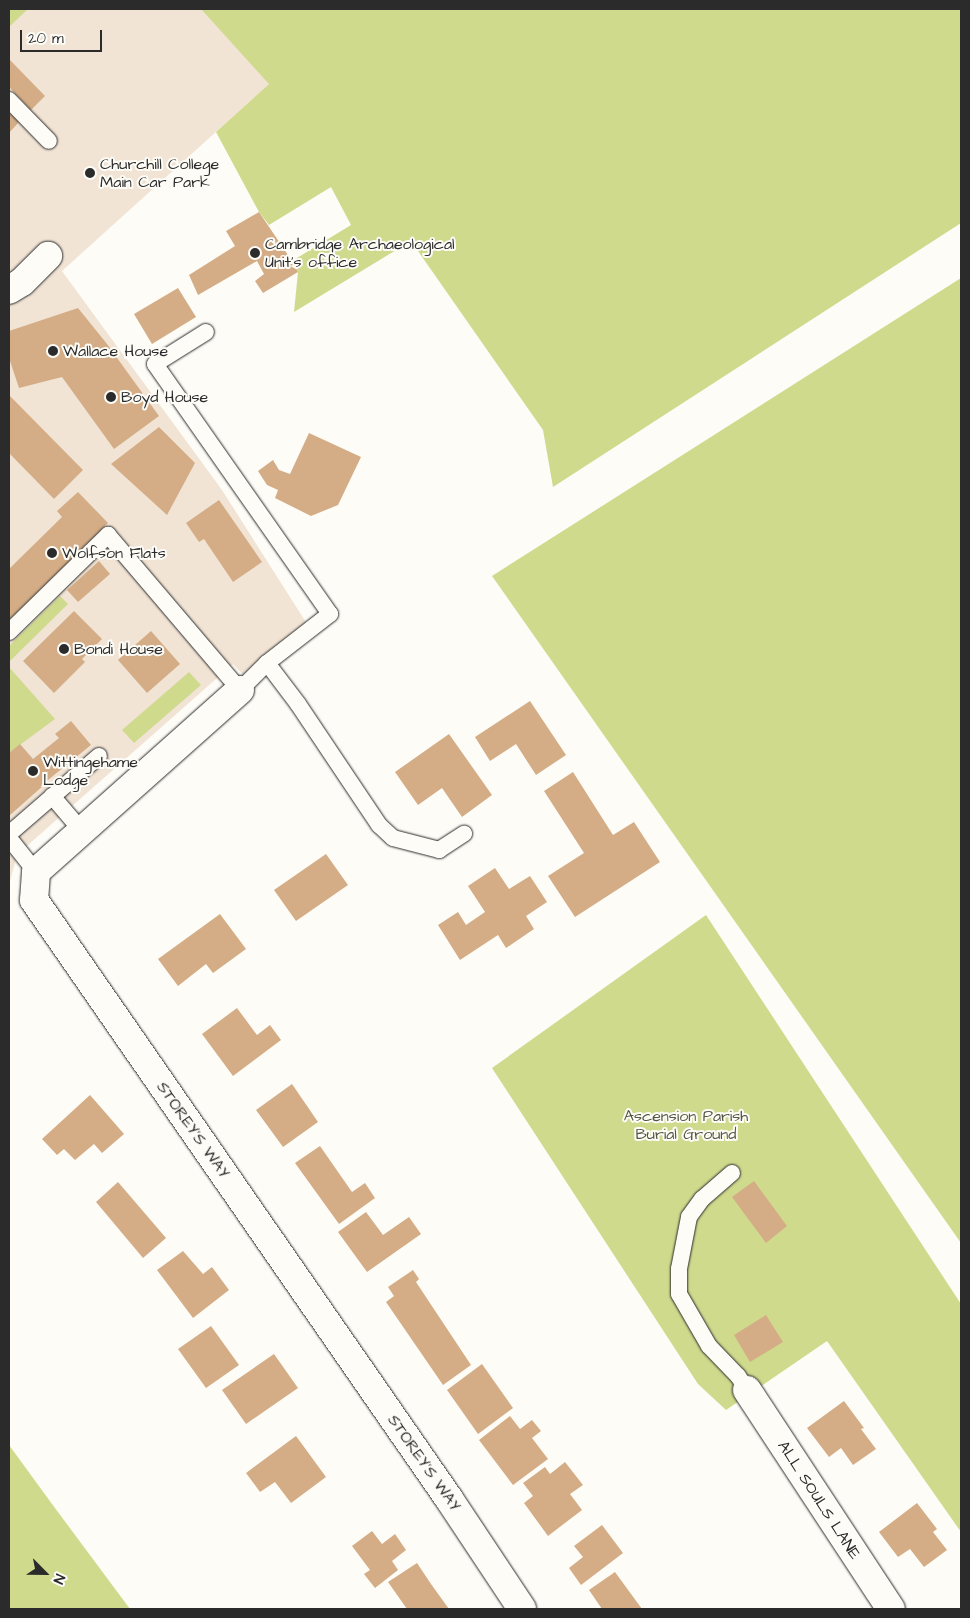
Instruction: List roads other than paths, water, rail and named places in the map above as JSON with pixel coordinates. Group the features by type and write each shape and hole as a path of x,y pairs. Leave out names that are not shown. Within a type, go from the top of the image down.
{"street":[{"path":"9,290 22,282 48,256"},
{"path":"36,872 240,690"},
{"name":"STOREY'S WAY","path":"36,872 34,900 449,1499 522,1609"},
{"name":"ALL SOULS LANE","path":"747,1390 891,1609"}],"lane":[{"path":"9,100 49,141"},
{"path":"9,632 108,534 240,690 267,663 330,614 155,364 206,332"},
{"path":"267,663 298,704 378,825 392,838 439,850 464,834"},
{"path":"9,834 100,756"},
{"path":"52,796 81,830"},
{"path":"9,838 36,872"},
{"path":"732,1172 702,1198 689,1217 678,1269 679,1294 709,1346 738,1376 747,1390"}],"place":[{"name":"Churchill College Main Car Park","path":"90,173"},
{"name":"Cambridge Archaeological Unit's office","path":"255,253"},
{"name":"Wallace House","path":"53,351"},
{"name":"Boyd House","path":"111,397"},
{"name":"Wolfson Flats","path":"52,553"},
{"name":"Bondi House","path":"64,649"},
{"name":"Wittingehame Lodge","path":"33,771"}],"park label":[{"name":"Ascension Parish Burial Ground","path":"686,1125"}]}
